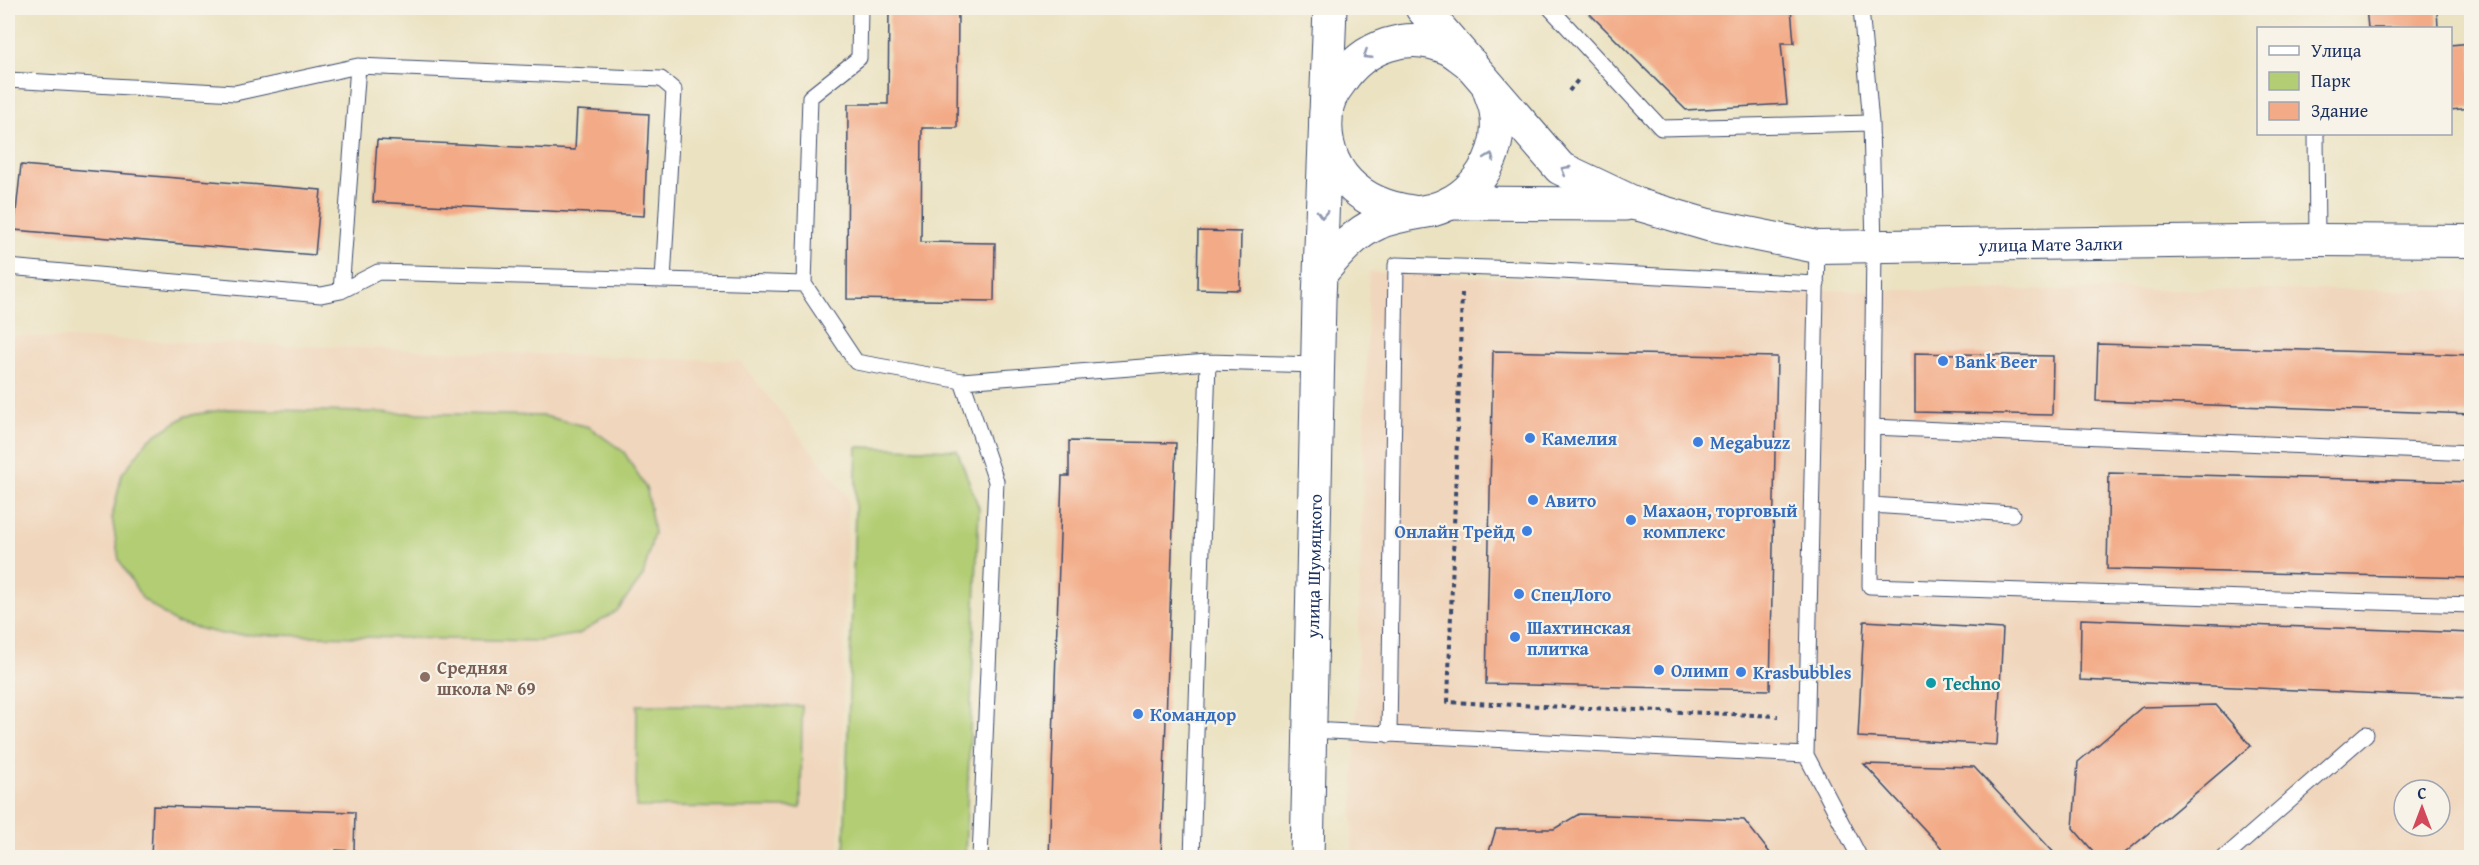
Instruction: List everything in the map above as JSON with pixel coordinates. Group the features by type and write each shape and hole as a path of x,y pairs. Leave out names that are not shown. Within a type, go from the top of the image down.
{"street":[{"path":"1330,8 1326,114 1327,142 1335,165 1349,184 1367,200 1389,209 1413,212"},
{"path":"1422,8 1560,168 1636,204"},
{"path":"1320,274 1348,242 1378,223 1450,203 1472,187 1489,165 1497,139 1496,111 1479,74 1448,49 1422,41 1395,42 1369,52 1348,69 1333,92 1326,114"},
{"name":"улица Шумяцкого","path":"1307,858 1320,274 1326,114"},
{"path":"1450,203 1636,204"},
{"name":"улица Мате Залки","path":"1636,204 1708,225 1817,247 2317,240 2472,241"}],"lane":[{"path":"860,8 859,58 810,96 804,284 856,362 962,381 1208,362 1318,365"},
{"path":"1550,8 1661,128 1871,123"},
{"path":"1861,8 1871,123 1874,247 1870,586 2472,605"},
{"path":"8,80 235,93 358,66 661,80 674,90 663,280"},
{"path":"341,291 358,66"},
{"path":"2316,135 2317,240"},
{"path":"1817,247 1806,754 1860,858"},
{"path":"1389,735 1396,265 1817,284"},
{"path":"8,267 321,295 341,291 378,272 804,284"},
{"path":"1192,858 1208,362"},
{"path":"962,381 996,481 980,858"},
{"path":"1872,428 2472,453"},
{"path":"1871,505 2012,513"},
{"path":"1310,730 1806,754"},
{"path":"2224,858 2366,734"}],"path":[{"path":"1463,267 1448,702 1806,717"}],"shaded area":[{"path":"1369,272 1796,290 2471,290 2471,857 1352,858"},
{"name":"Средняя школа № 69","path":"8,336 740,361 848,497 839,857 8,858"}],"green space":[{"path":"227,409 544,416 589,427 624,452 647,490 654,533 643,576 617,611 579,634 539,641 222,634 176,623 142,598 119,560 112,517 122,474 149,439 186,416"},
{"path":"857,447 957,450 979,508 965,857 844,857"},
{"path":"637,705 802,706 801,808 636,807"}],"building":[{"path":"889,8 958,8 957,128 922,128 921,242 995,243 994,301 847,299 848,104 888,104"},
{"path":"1584,8 1791,8 1794,43 1781,43 1787,104 1686,110"},
{"path":"2366,8 2437,8 2438,27 2368,27"},
{"path":"2472,43 2472,108 2452,110 2452,45"},
{"path":"577,110 649,114 644,216 373,202 377,140 575,150"},
{"path":"21,165 321,190 315,255 14,230"},
{"path":"1198,231 1241,232 1240,290 1197,289"},
{"path":"2098,344 2472,355 2472,414 2096,401"},
{"name":"Махаон, торговый комплекс","path":"1493,351 1777,357 1770,690 1486,684"},
{"path":"1915,353 2053,356 2052,415 1915,412"},
{"path":"1069,441 1176,443 1161,858 1049,858 1062,476 1069,476"},
{"path":"2109,473 2472,482 2472,578 2107,569"},
{"path":"2081,619 2472,633 2472,698 2080,680"},
{"name":"Techno","path":"1864,621 2003,629 1997,745 1858,737"},
{"path":"2216,705 2251,746 2119,858 2099,858 2073,828 2078,762 2142,707"},
{"path":"1864,764 1974,767 2059,858 1951,858"},
{"path":"153,806 355,812 354,851 336,850 335,858 151,858"},
{"path":"1579,814 1744,820 1774,858 1487,858 1496,829 1554,829"}],"place":[{"name":"Bank Beer","path":"1943,361"},
{"name":"Камелия","path":"1530,438"},
{"name":"Megabuzz","path":"1698,442"},
{"name":"Авито","path":"1533,500"},
{"name":"Махаон, торговый комплекс","path":"1631,520"},
{"name":"Онлайн Трейд","path":"1527,531"},
{"name":"СпецЛого","path":"1519,594"},
{"name":"Шахтинская плитка","path":"1515,637"},
{"name":"Олимп","path":"1659,670"},
{"name":"Krasbubbles","path":"1741,672"},
{"name":"Средняя школа № 69","path":"425,677"},
{"name":"Techno","path":"1931,683"},
{"name":"Командор","path":"1138,714"}]}
